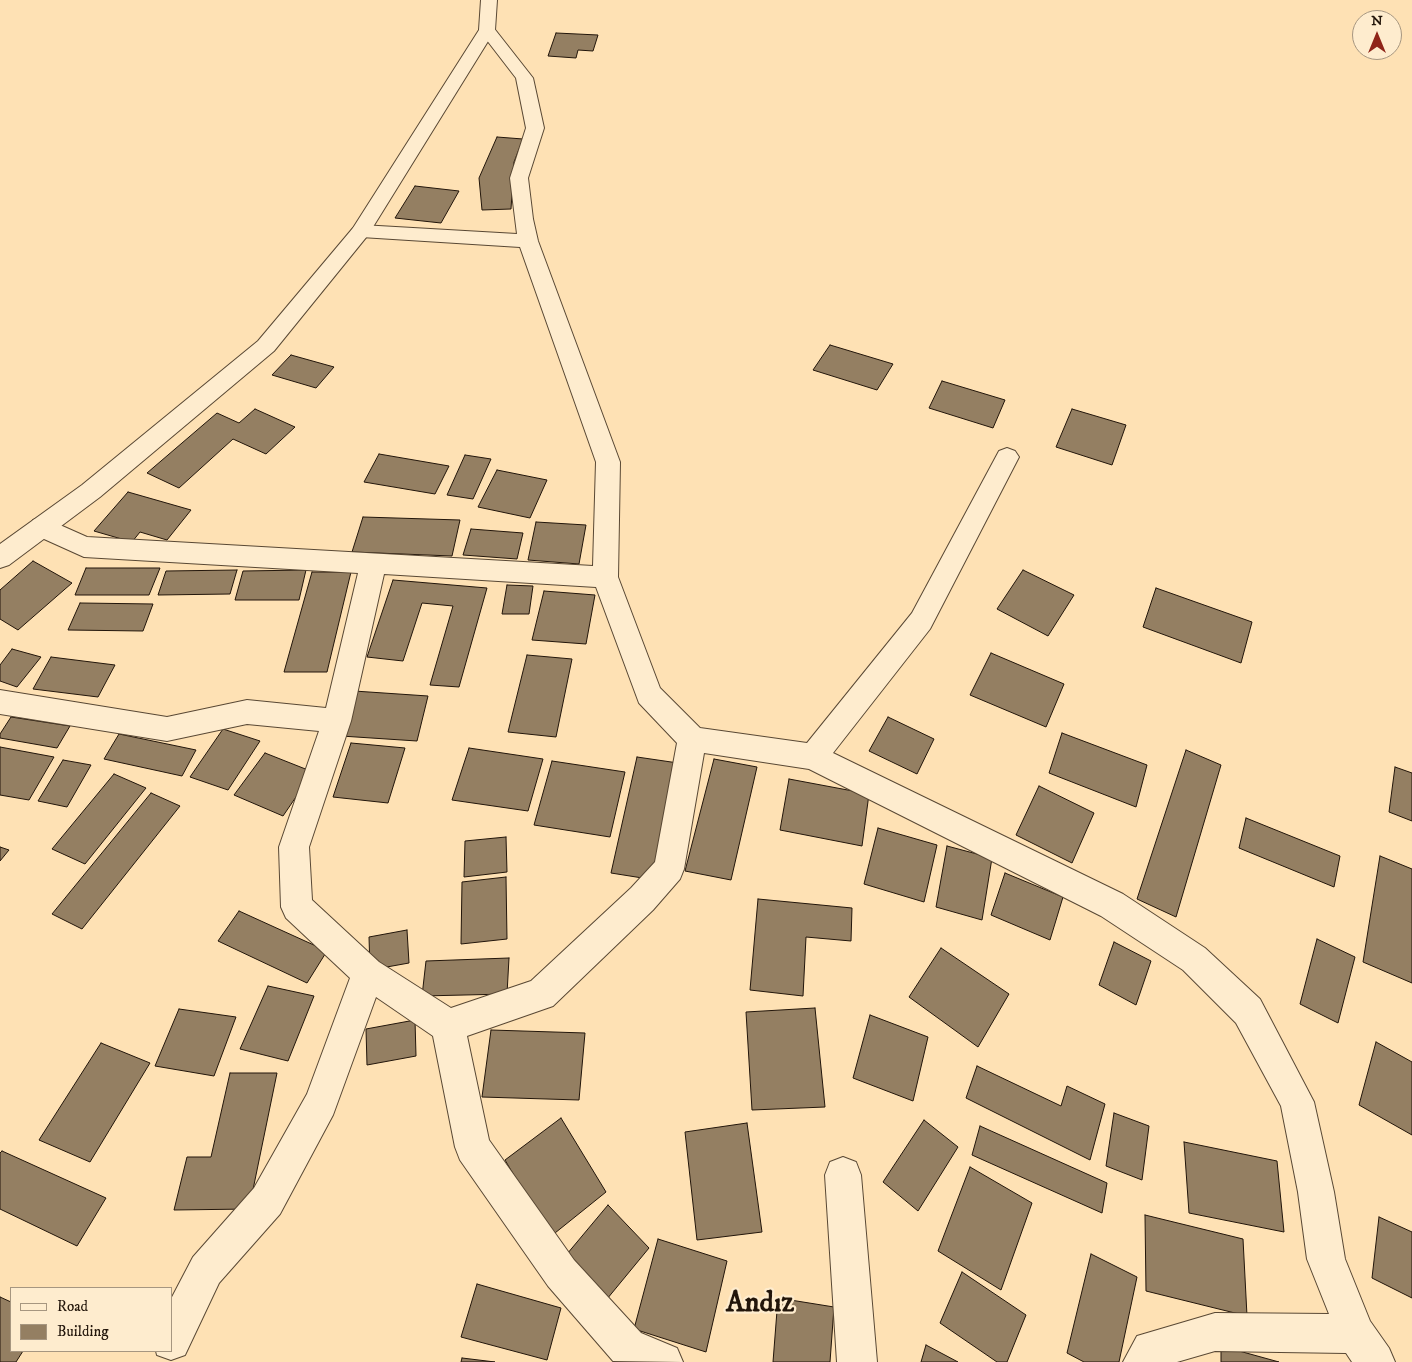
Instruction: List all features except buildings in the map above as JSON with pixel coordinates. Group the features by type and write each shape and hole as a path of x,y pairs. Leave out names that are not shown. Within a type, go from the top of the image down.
{"street":[{"path":"0,558 92,491 266,346 361,231 486,30 489,0"},
{"path":"486,30 524,78 535,128 519,178 523,219 528,241 608,462 605,577 649,695 692,739 813,757 1112,905 1194,959 1248,1011 1297,1102 1316,1192 1326,1259 1366,1348"},
{"path":"361,231 528,241"},
{"path":"813,757 921,622 1007,457"},
{"path":"42,527 84,548 605,577"},
{"path":"373,564 337,721 294,847 297,907 368,973 448,1026 473,1147 560,1273 627,1347 663,1362"},
{"path":"0,702 167,729 247,712 337,721"},
{"path":"448,1026 541,994 642,899 658,881 669,868 692,739"},
{"path":"172,1339 206,1270 267,1201 320,1102 368,973"},
{"path":"843,1175 857,1362"},
{"path":"1143,1362 1152,1350 1216,1332 1366,1348"}],"district":[{"name":"Andız","path":"760,1305"}]}
